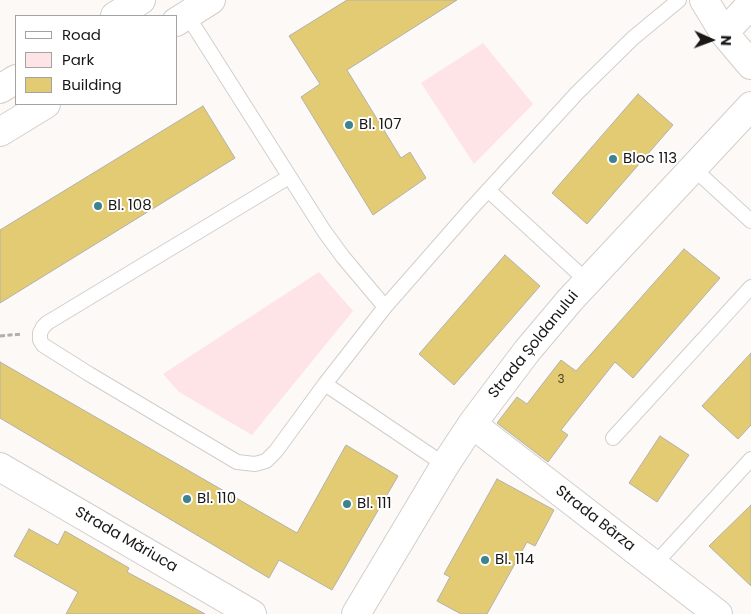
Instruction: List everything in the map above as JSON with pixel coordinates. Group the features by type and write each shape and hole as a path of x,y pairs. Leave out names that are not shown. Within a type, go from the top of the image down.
{"street":[{"path":"117,15 141,0"},
{"path":"182,19 212,0"},
{"path":"704,0 724,33 751,65"},
{"path":"724,33 751,4"},
{"path":"0,89 15,80"},
{"path":"0,132 44,105"},
{"name":"Strada Șoldanului","path":"356,614 445,465 472,424 527,351 588,281 751,106"},
{"name":"Strada Bârza","path":"472,424 718,614"},
{"name":"Strada Măriuca","path":"0,467 252,614"}],"lane":[{"path":"289,177 47,323 40,333 40,340 43,346 237,462 255,464 266,461 276,451 385,307 488,190 577,93 633,38 679,0"},
{"path":"182,19 324,231 385,307"},
{"path":"693,168 751,221"},
{"path":"488,190 588,281"},
{"path":"612,438 751,287"},
{"path":"325,384 445,465"},
{"path":"654,565 751,459"}],"green space":[{"path":"483,43 533,104 474,164 421,83"},
{"path":"319,272 353,311 252,435 179,392 163,374"}],"building":[{"name":"Bl. 107","path":"347,0 457,0 347,70 401,158 410,152 426,178 373,215 301,97 320,84 289,36"},
{"name":"Bloc 113","path":"638,94 673,125 587,224 552,193"},
{"name":"Bl. 108","path":"203,106 235,158 0,303 0,230"},
{"path":"684,249 720,278 633,378 615,362 561,430 568,435 548,462 497,423 517,397 527,404 561,360 576,371"},
{"path":"505,255 540,286 454,385 419,354"},
{"path":"751,353 751,425 738,439 702,406"},
{"name":"Bl. 110","path":"0,362 297,533 346,445 398,476 332,590 279,560 269,578 0,418"},
{"path":"660,436 689,455 657,502 629,483"},
{"name":"Bl. 114","path":"497,479 554,510 535,546 527,542 487,614 461,614 437,601 450,577 444,574"},
{"path":"751,505 751,586 709,546"},
{"path":"29,529 58,545 65,531 129,568 127,572 205,614 66,614 78,592 14,556"}],"place":[{"name":"Bl. 107","path":"349,125"},
{"name":"Bloc 113","path":"613,159"},
{"name":"Bl. 108","path":"98,206"},
{"name":"Bl. 110","path":"187,499"},
{"name":"Bl. 111","path":"347,504"},
{"name":"Bl. 114","path":"485,560"}]}
